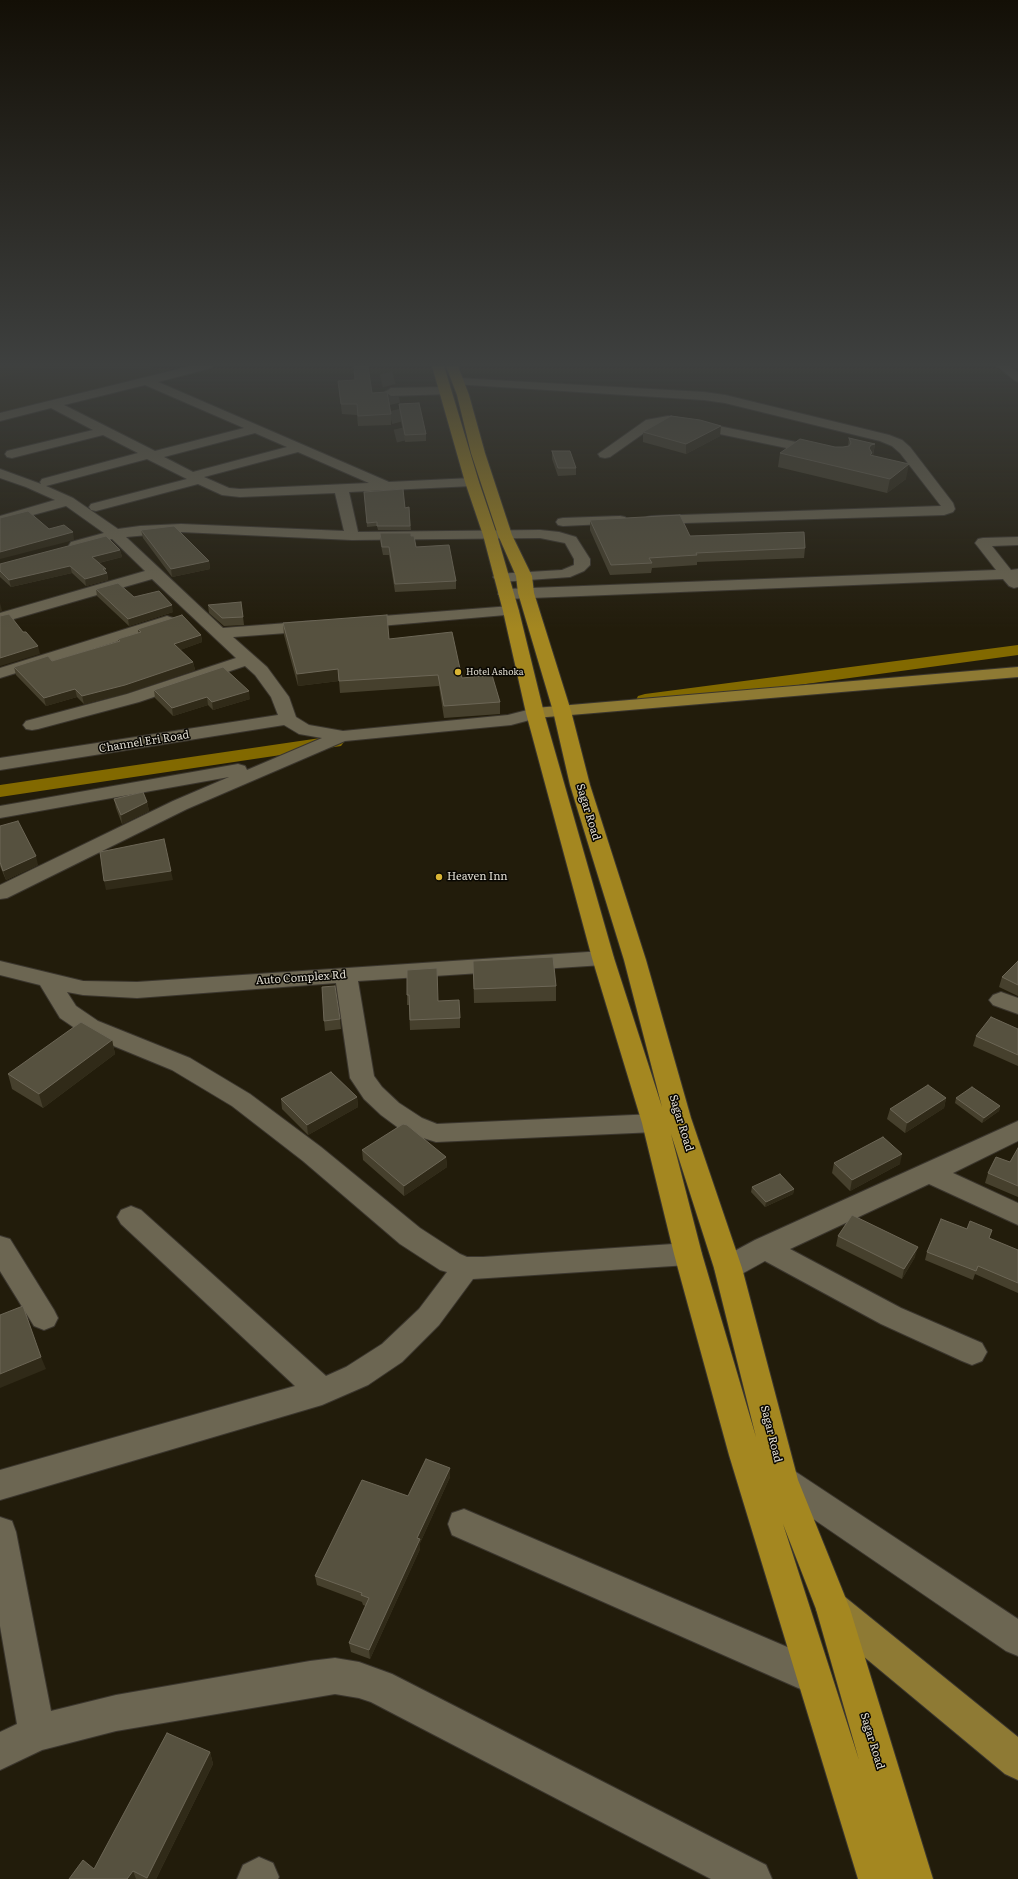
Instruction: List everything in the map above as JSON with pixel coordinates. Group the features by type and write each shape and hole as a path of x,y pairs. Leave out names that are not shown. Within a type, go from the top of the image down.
{"highway":[{"name":"Sagar Road","path":"466,454 472,482 498,535"},
{"name":"Sagar Road","path":"478,454 498,535 514,590 563,717 580,785 635,960 678,1118 728,1268 782,1480 833,1609 913,1879"},
{"name":"Sagar Road","path":"514,590 537,719 603,958 655,1123 688,1254 745,1455 878,1879"}],"main road":[{"path":"563,717 960,676 1018,672"},
{"path":"537,719 1018,682"},
{"path":"833,1609 1018,1761"}],"street":[{"path":"47,482 156,454"},
{"path":"96,507 279,454"},
{"path":"312,454 390,487"},
{"path":"563,522 944,511 948,509 948,506 906,461 905,454"},
{"path":"151,455 227,492 240,493 390,487 472,482"},
{"path":"1,474 31,484 68,501 115,534 196,612 220,632 261,671 280,697 288,720 296,726 305,730 343,736 511,720 522,724 537,719"},
{"path":"341,489 352,536"},
{"path":"0,520 68,501"},
{"path":"66,548 115,534 140,530 181,528 352,536 540,534 565,537 574,544 582,559 582,565 579,568 514,590 334,624 220,632"},
{"path":"1018,541 983,542 982,544 1013,575 1018,589"},
{"path":"0,618 155,572"},
{"path":"514,590 1013,575"},
{"path":"0,673 196,612"},
{"path":"32,725 133,698 249,660"},
{"name":"Channel Eri Road","path":"0,764 288,720"},
{"path":"0,894 180,805 343,736"},
{"path":"0,812 275,764"},
{"name":"Auto Complex Rd","path":"0,968 83,988 137,990 603,958"},
{"path":"346,975 362,1078 373,1093 390,1109 413,1125 436,1133 655,1123"},
{"path":"48,980 68,1012 90,1027 181,1064 241,1100 312,1154 410,1236 450,1262 466,1268 483,1268 688,1254"},
{"path":"728,1268 765,1248 929,1173 1018,1130"},
{"path":"929,1173 1018,1215"},
{"path":"131,1217 322,1392"},
{"path":"0,1248 44,1318"},
{"path":"765,1248 891,1316 972,1352"},
{"path":"0,1485 322,1392 357,1376 392,1353 429,1317 466,1268"},
{"path":"782,1480 1018,1639"},
{"path":"464,1524 814,1677"},
{"path":"0,1532 37,1733"},
{"path":"0,1752 37,1733 116,1713 310,1679 335,1676 359,1680 386,1691 752,1879"}],"building":[{"path":"553,454 571,454 576,468 558,468"},
{"path":"783,454 871,454 870,455 909,464 890,479"},
{"path":"403,489 405,508 409,507 410,526 377,526 377,522 367,523 364,492"},
{"path":"28,511 49,529 64,525 73,532 0,552 0,518"},
{"path":"680,515 690,536 804,532 805,548 696,553 697,555 649,558 652,563 611,565 590,520"},
{"path":"174,526 209,561 171,569 141,530"},
{"path":"380,533 411,533 411,536 414,536 416,547 449,545 456,581 395,584 389,547 382,547"},
{"path":"106,536 120,550 92,557 106,569 103,569 107,573 85,579 70,566 9,580 0,571 0,564"},
{"path":"118,583 134,597 159,591 172,605 128,619 96,589"},
{"path":"241,602 243,617 222,618 208,605"},
{"path":"9,614 23,632 26,632 38,646 0,658 0,616"},
{"path":"182,615 201,635 174,644 193,662 125,685 82,696 75,689 44,698 14,667 48,656 52,661 120,641 118,639 141,632 138,629"},
{"path":"387,615 389,639 452,632 462,678 492,675 500,702 444,706 438,675 339,681 338,669 297,674 283,623"},
{"path":"223,667 249,691 212,702 207,697 172,708 154,690"},
{"path":"143,792 147,802 121,815 114,799"},
{"path":"18,821 36,856 3,871 0,862 0,826"},
{"path":"164,839 171,871 104,881 100,852"},
{"path":"553,957 556,986 474,989 473,961"},
{"path":"1018,961 1018,985 1002,977"},
{"path":"437,968 438,1001 459,1000 460,1018 410,1020 409,995 407,995 407,970"},
{"path":"335,986 340,1019 324,1021 322,987"},
{"path":"991,1017 1018,1029 1018,1055 976,1036"},
{"path":"81,1022 112,1040 39,1094 8,1074"},
{"path":"331,1072 357,1097 307,1125 281,1099"},
{"path":"928,1085 946,1098 907,1123 890,1109"},
{"path":"972,1087 1000,1106 984,1118 956,1098"},
{"path":"403,1124 407,1125 446,1157 404,1186 362,1150"},
{"path":"883,1137 902,1154 852,1180 834,1163"},
{"path":"1018,1148 1018,1186 988,1173 996,1157 1010,1162"},
{"path":"780,1174 794,1189 766,1202 752,1187"},
{"path":"852,1215 918,1247 904,1269 838,1236"},
{"path":"941,1219 967,1229 970,1221 992,1230 989,1238 1018,1250 1018,1283 978,1266 976,1271 927,1252"},
{"path":"23,1306 41,1357 0,1374 0,1315"},
{"path":"426,1459 450,1468 417,1538 420,1539 369,1650 349,1643 369,1598 361,1595 362,1593 315,1576 362,1480 408,1496"},
{"path":"167,1733 210,1752 147,1878 133,1871 127,1879 69,1879 83,1860 94,1869"}],"waterway":[{"path":"645,700 1018,650"},
{"path":"0,791 334,742"}],"place":[{"name":"Hotel Ashoka","path":"458,672"},
{"name":"Heaven Inn","path":"439,877"}]}
